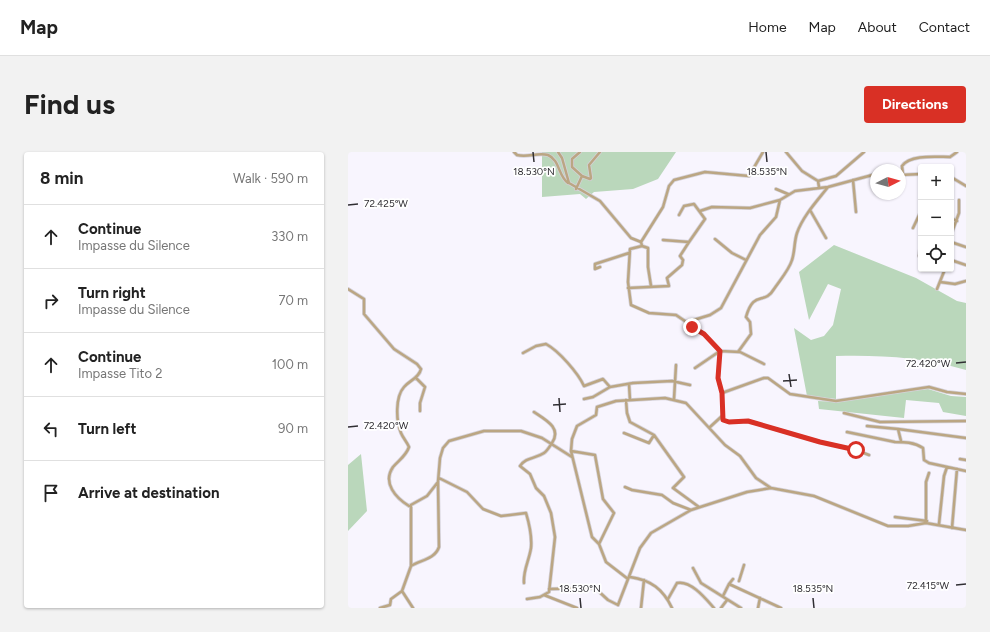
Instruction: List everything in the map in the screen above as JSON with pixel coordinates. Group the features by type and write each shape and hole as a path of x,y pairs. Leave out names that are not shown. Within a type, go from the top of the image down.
{"street":[{"path":"514,152 522,157 536,153 547,154 555,160 562,176 569,183 576,189 600,201 631,238 648,248 648,267 651,286"},
{"path":"559,152 569,183"},
{"path":"580,152 572,160 572,166 582,176 591,178 589,165 600,152"},
{"path":"763,152 750,176 705,172 674,180 669,186 663,207 642,244 630,249 628,288 630,302 633,306 649,313 674,314 704,334 720,351 718,378 722,393 722,416 725,422 748,421 869,455"},
{"path":"786,152 802,171 818,181 836,176 864,152"},
{"path":"904,164 908,160 933,156 950,157 957,152"},
{"path":"906,175 918,174"},
{"path":"576,189 582,176"},
{"path":"700,211 712,207 750,208 780,200 795,191 828,187 870,176"},
{"path":"954,179 966,186"},
{"path":"853,180 856,212"},
{"path":"818,181 819,187"},
{"path":"738,352 750,334 750,322 746,317 750,305 754,300 768,295 774,290 792,261 797,233 810,210 828,187"},
{"path":"776,189 788,194"},
{"path":"687,322 710,315 721,308 760,235 776,217 780,200"},
{"path":"954,228 961,206 959,200"},
{"path":"628,288 668,286 666,278 682,265 683,260 680,256 705,219 694,204 684,206 678,215"},
{"path":"810,210 826,238"},
{"path":"913,228 918,217"},
{"path":"715,239 732,253 746,260"},
{"path":"663,240 689,242"},
{"path":"954,243 966,247"},
{"path":"600,267 595,269 595,264 629,253"},
{"path":"954,261 966,265"},
{"path":"937,289 944,272"},
{"path":"940,282 955,284 966,281"},
{"path":"348,289 364,299 364,314 394,349 417,364 421,369 416,378 402,390 398,401 401,432 408,447 390,473 390,488 393,493 398,500 411,505"},
{"path":"523,353 536,346 546,344 560,356 576,374 584,386 604,379 610,387"},
{"path":"696,368 720,351 738,352 764,364"},
{"path":"674,399 676,364"},
{"path":"416,378 425,387 420,403 420,411"},
{"path":"722,393 764,378 790,394 836,400 929,387 947,392 966,394"},
{"path":"584,399 593,397 610,387 629,384 655,381 676,382 690,385"},
{"path":"629,384 627,414 630,422 654,435 684,477 673,488 699,508"},
{"path":"672,608 668,599 657,585 644,580 629,578 606,562 598,544 592,537 571,451 572,439 577,426 596,415 597,407 628,400 674,399 686,403 703,423 710,427 725,445 740,456 756,478 771,488"},
{"path":"527,599 544,595 549,592 555,537 551,513 544,496 536,488 530,474 520,466 523,460 544,453 555,438 555,429 551,423 534,412"},
{"path":"844,413 880,422 966,421"},
{"path":"710,427 722,416"},
{"path":"867,426 966,438"},
{"path":"898,429 901,441"},
{"path":"411,566 425,560 438,551 438,482 440,458 443,448 449,441 484,431 496,430 531,433 572,457"},
{"path":"847,432 895,442 901,441 919,445 923,448 924,460 966,471"},
{"path":"624,433 649,443 654,435"},
{"path":"571,451 594,455 603,499 614,513 598,544"},
{"path":"960,459 966,460"},
{"path":"939,524 944,476 947,467"},
{"path":"952,528 957,469"},
{"path":"926,522 926,482 929,472"},
{"path":"439,478 467,492 483,508 501,516 526,513 531,548 523,573 524,583"},
{"path":"411,505 427,496 438,482"},
{"path":"625,487 632,490 662,495 673,504 691,510"},
{"path":"549,589 595,588 608,600 619,607 640,548 651,533 691,510 747,492 771,488 814,496 888,526 908,526 926,522"},
{"path":"380,608 390,604 391,599 402,591 411,566 411,505"},
{"path":"895,517 966,530"},
{"path":"739,581 744,565"},
{"path":"693,568 701,583 741,608"},
{"path":"723,596 732,579"},
{"path":"641,608 644,580"},
{"path":"668,599 677,583 680,582 689,585 714,608"},
{"path":"729,584 781,608"},
{"path":"402,591 413,608"},
{"path":"544,595 577,608"},
{"path":"758,608 760,598"},
{"path":"720,608 727,600"}],"green space":[{"path":"542,152 676,152 658,179 633,189 594,192 586,199 580,194 542,197"},
{"path":"834,245 916,278 957,301 966,303 966,370 933,362 901,358 836,356 836,399 807,396 794,328 811,340 824,336 833,325 841,289 828,284 809,320 799,272"},
{"path":"928,389 951,396 966,397 966,416 943,412 939,403 906,400 904,418 819,409 818,401 859,399"},
{"path":"361,454 367,511 348,531 348,465"}],"route":[{"path":"692,327 704,334 720,351 718,378 722,393 722,416 725,422 748,421 820,442 856,450"}]}
